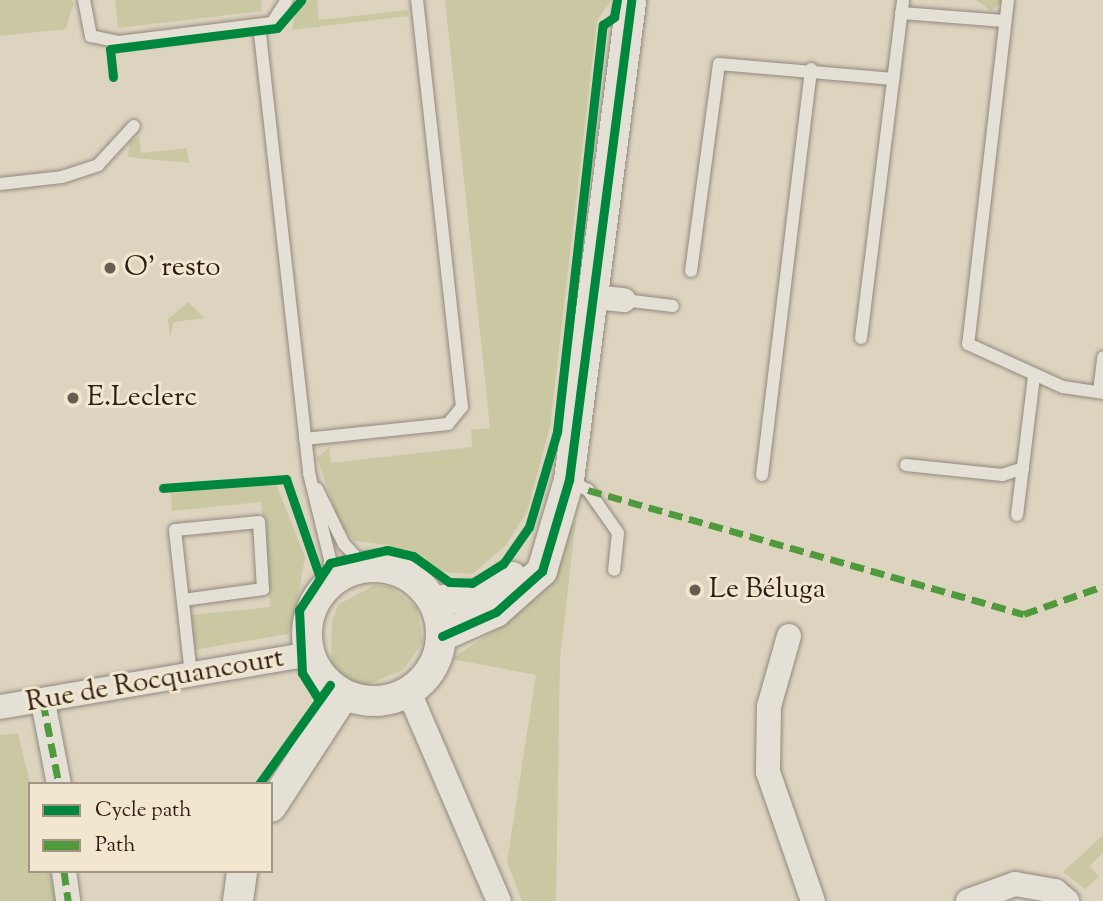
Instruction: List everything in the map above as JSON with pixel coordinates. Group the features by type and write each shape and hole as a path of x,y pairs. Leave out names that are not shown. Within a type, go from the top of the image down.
{"street":[{"path":"442,636 496,612 525,589 542,570 569,480 631,0"},
{"path":"594,297 624,300"},
{"path":"435,601 491,594 553,529"},
{"path":"367,569 409,576 435,601 442,636 433,666 408,690 364,700 343,696 320,675 309,654 307,624 329,586 367,569"},
{"path":"789,636 769,706 768,772 813,901"},
{"name":"Rue de Rocquancourt","path":"0,707 43,702 309,654"},
{"path":"408,690 499,901"},
{"path":"273,804 343,696"},
{"path":"43,702 59,782"},
{"path":"64,873 68,901"},
{"path":"238,901 242,873"},
{"path":"968,901 1015,884 1055,891 1067,901"}],"lane":[{"path":"84,0 91,36 100,40 272,23 287,0"},
{"path":"305,439 448,424 462,407 417,0"},
{"path":"1008,0 968,344 1034,376 1101,392 1103,357"},
{"path":"861,338 902,6 1005,21"},
{"path":"259,25 309,473 330,559 329,586"},
{"path":"691,271 715,68 725,61 893,79"},
{"path":"762,475 811,69"},
{"path":"0,184 62,177 98,165 134,126"},
{"path":"624,300 673,306"},
{"path":"1017,514 1034,376"},
{"path":"906,465 1002,475 1023,468"},
{"path":"309,473 344,544 367,569"},
{"path":"569,480 588,491 618,533 614,570"},
{"path":"183,600 264,589 259,522 175,530 191,675"}],"green space":[{"path":"0,0 74,2 66,29 0,36"},
{"path":"115,0 261,0 262,11 118,28"},
{"path":"298,0 317,0 319,20 407,10 408,16 292,30"},
{"path":"445,0 611,0 597,21 550,427 527,512 506,545 473,574 443,572 388,545 355,541 341,527 317,458 329,447 331,463 472,447 471,430 490,428"},
{"path":"976,0 1005,0 991,11"},
{"path":"139,136 141,153 187,148 189,163 128,157 129,143"},
{"path":"188,302 205,318 174,322 170,338 168,319"},
{"path":"275,481 305,557 294,621 288,634 193,650 189,615 270,607 261,502 172,511 171,493"},
{"path":"576,520 560,658 556,901 522,901 507,862 536,675 451,659 500,627 538,587"},
{"path":"375,585 391,587 417,608 423,642 403,670 367,685 351,683 331,664 332,620 339,604"},
{"path":"18,733 30,782 28,873 50,873 57,901 0,901 0,735"},
{"path":"1103,835 1103,852 1090,866 1099,877 1085,889 1063,872"}],"marked path":[{"path":"588,490 1024,614 1103,586"},
{"path":"43,702 59,782"},
{"path":"64,873 68,901"}],"cycle path":[{"path":"113,77 110,49 277,28 301,0"},
{"path":"319,700 302,673 299,610 330,563 387,550 413,556 449,582 472,583 503,564 529,527 557,432 603,25 614,17 617,0"},
{"path":"442,636 496,612 542,571 569,480 631,0"},
{"path":"163,488 286,479 319,575"},
{"path":"260,782 330,685"}],"place":[{"name":"O' resto","path":"110,268"},
{"name":"E.Leclerc","path":"73,398"},
{"name":"Le Béluga","path":"695,590"}]}
